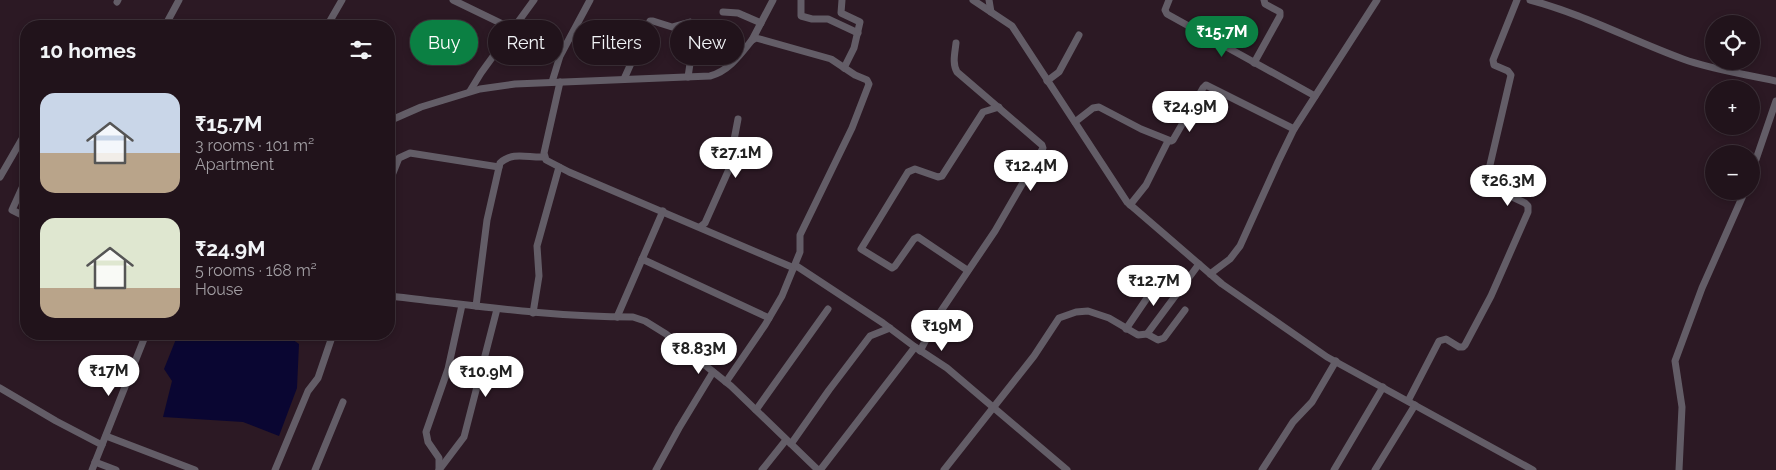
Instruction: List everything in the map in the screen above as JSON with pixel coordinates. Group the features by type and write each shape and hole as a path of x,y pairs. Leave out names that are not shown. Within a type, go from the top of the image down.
{"street":[{"path":"168,20 179,0"},
{"path":"330,20 342,0"},
{"path":"453,0 467,3 497,20"},
{"path":"520,20 534,0"},
{"path":"552,82 560,56 590,0"},
{"path":"395,118 421,107 470,91 515,84 688,78 720,74 728,68 752,40 773,0"},
{"path":"801,0 801,16 812,20 828,19 858,33"},
{"path":"842,0 842,13 860,22 854,48 844,68"},
{"path":"973,0 1012,26 1130,205 1210,274 1336,361 1533,470"},
{"path":"989,0 991,12"},
{"path":"1169,0 1165,10 1167,14 1315,96"},
{"path":"1254,63 1280,16 1280,12 1265,4 1264,0"},
{"path":"1210,274 1230,259 1240,246 1294,129 1377,0"},
{"path":"1375,470 1411,403 1439,341 1446,339 1459,347 1464,347 1491,296 1528,212 1528,206 1525,203 1487,185 1486,182 1511,75 1508,71 1494,65 1493,60 1517,0"},
{"path":"1530,0 1551,3 1704,66 1776,81"},
{"path":"724,12 738,12 761,23"},
{"path":"624,79 650,22 653,21 670,26"},
{"path":"1048,81 1058,72 1079,36"},
{"path":"726,382 769,318 784,291 800,252 800,235 852,128 869,84 867,80 855,76 830,59 759,39 752,40"},
{"path":"395,297 497,310 633,317 645,321 666,334 726,382 814,468 821,469 917,349 967,270 995,231 1043,148 1042,145 999,107 957,72 954,60 956,43"},
{"path":"470,91 488,64"},
{"path":"688,78 690,65"},
{"path":"560,82 544,156 546,160 794,266 890,328 917,349 947,368 1067,470"},
{"path":"1075,122 1093,108 1100,107 1141,129 1168,140 1173,140 1203,88 1206,86 1294,129"},
{"path":"1760,148 1776,101"},
{"path":"967,270 918,238 914,239 892,268 861,249 908,172 915,169 938,177 942,176 983,112 999,107"},
{"path":"700,227 706,219 730,167 740,155 740,150 734,140 738,119"},
{"path":"1130,205 1146,185 1168,140"},
{"path":"0,176 20,142"},
{"path":"395,168 399,158 410,153 499,167"},
{"path":"476,306 487,220 499,167 504,160 518,154 535,157 544,156"},
{"path":"533,313 539,276 537,246 559,167"},
{"path":"20,192 12,210 20,214"},
{"path":"1679,470 1682,407 1675,361 1676,354 1702,288 1741,200"},
{"path":"617,317 663,211"},
{"path":"642,259 769,318"},
{"path":"1147,334 1199,264"},
{"path":"1126,329 1160,279 1166,277 1183,286"},
{"path":"439,470 439,458 428,442 426,432 448,369 462,304"},
{"path":"756,410 828,309"},
{"path":"439,470 464,437 497,310"},
{"path":"944,470 1034,356 1059,318 1076,312 1088,311 1109,318 1138,335 1147,334 1158,340 1164,338 1185,310"},
{"path":"762,470 788,442 870,336 890,328"},
{"path":"92,470 144,340"},
{"path":"275,470 308,391 318,378 330,340"},
{"path":"1262,470 1293,422 1312,402 1336,361"},
{"path":"656,470 713,372"},
{"path":"1334,470 1383,387"},
{"path":"0,388 56,422 102,445"},
{"path":"314,470 343,402"},
{"path":"106,436 195,470"},
{"path":"95,462 116,470"}],"shaded area":[{"path":"176,340 293,340 299,344 297,388 279,436 243,422 163,417 172,381 164,369"}]}
